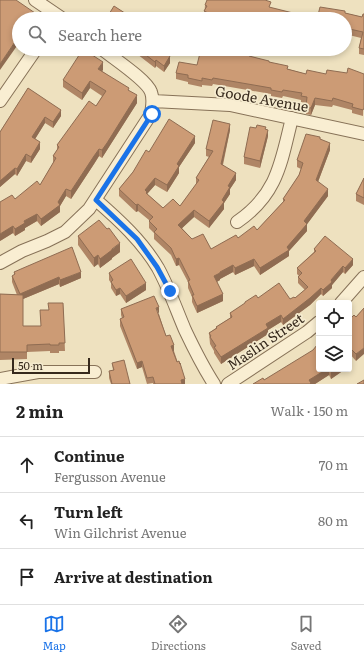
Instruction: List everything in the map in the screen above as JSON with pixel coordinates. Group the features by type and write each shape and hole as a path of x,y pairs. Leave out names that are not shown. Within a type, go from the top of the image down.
{"street":[{"path":"35,0 52,12"},
{"path":"0,101 31,56"},
{"path":"0,263 22,251 47,242 65,232 89,209 152,114 153,101 150,91 144,83 111,56"},
{"name":"Goode Avenue","path":"153,101 230,105 364,134"},
{"path":"237,222 258,205 268,194 275,180 292,118"},
{"path":"96,200 137,239 157,267 170,291 185,329 202,364 214,384"},
{"path":"344,300 364,277"},
{"name":"Maslin Street","path":"228,384 316,324"},
{"path":"0,379 38,372 95,372"}],"building":[{"path":"0,0 16,0 34,12 12,12 12,46 0,64"},
{"path":"207,0 265,0 271,2 269,7 289,12 206,12 204,11 207,6 205,5"},
{"path":"114,6 123,12 110,12"},
{"path":"320,7 345,12 319,12"},
{"path":"364,14 364,49 359,48 363,32 352,30 352,15 362,17"},
{"path":"78,56 94,56 103,62 98,69 129,88 128,90 137,95 102,150 99,149 71,191 66,189 58,202 60,205 41,219 37,214 24,221 25,223 15,229 13,226 0,234 0,202 12,195 15,199 37,181 40,185 56,158 53,156 59,147 57,145 89,101 96,106 106,91 90,81 82,93 63,80"},
{"path":"147,56 170,56 164,66 156,60 155,62"},
{"path":"199,56 249,56 288,66 287,69 306,74 307,70 326,74 327,70 347,73 348,68 364,74 364,108 363,110 352,107 353,104 333,98 332,101 315,98 311,108 306,107 307,97 301,96 302,93 283,90 282,92 271,90 271,88 213,78 212,80 202,78 202,81 188,78 188,75 176,73 179,62 197,65"},
{"path":"28,88 61,110 53,122 45,117 32,137 40,142 31,157 26,154 17,169 15,168 0,181 0,132"},
{"path":"169,119 195,136 177,164 179,166 167,185 155,178 145,190 147,192 146,193 163,208 173,199 180,206 199,180 196,178 213,151 206,149 213,120 230,124 221,164 236,173 222,200 224,202 209,221 194,210 178,225 192,239 203,234 211,249 236,235 238,238 254,226 257,230 285,200 283,199 299,175 303,163 297,160 306,134 320,137 320,139 330,143 316,180 328,189 304,221 307,224 287,247 289,250 260,268 254,259 235,268 233,265 220,272 214,276 223,294 197,306 188,281 190,280 179,258 176,259 171,248 154,232 157,229 149,221 153,217 138,204 136,205 119,189 133,172 146,150 149,152"},
{"path":"257,125 266,127 265,129 268,130 260,161 244,157 250,127 256,128"},
{"path":"364,178 364,198 356,194"},
{"path":"99,220 107,229 109,228 120,243 100,259 98,255 94,258 78,236"},
{"path":"325,236 353,259 345,268 343,266 331,280 332,282 323,290 321,288 283,319 281,315 266,324 268,328 221,357 214,347 216,346 209,333 232,317 230,313 245,302 256,295 258,298 279,283 290,299 295,298 308,287 298,277 302,273 297,268 316,251 314,249"},
{"path":"72,247 81,272 60,280 59,277 20,294 12,276 15,274 14,272"},
{"path":"131,259 146,283 126,296 120,288 116,290 111,282 113,280 109,273"},
{"path":"0,294 23,295 23,326 41,326 40,310 49,310 48,303 63,303 65,343 59,343 59,345 27,345 27,352 0,352"},
{"path":"154,296 159,307 156,308 166,336 170,335 174,345 171,346 177,362 179,361 180,363 185,379 181,380 182,384 155,384 153,377 147,378 142,361 137,363 120,319 124,317 121,309"},
{"path":"364,308 364,348 356,354 352,350 352,317 354,315 356,317"},
{"path":"316,346 316,372 322,372 309,380 311,383 310,384 253,384 263,378 264,380 313,350"},
{"path":"124,360 130,384 112,384 109,371 114,370 112,363"},
{"path":"364,380 364,384 357,384"}],"route":[{"path":"152,114 96,200 137,239 157,267 170,291"}]}
